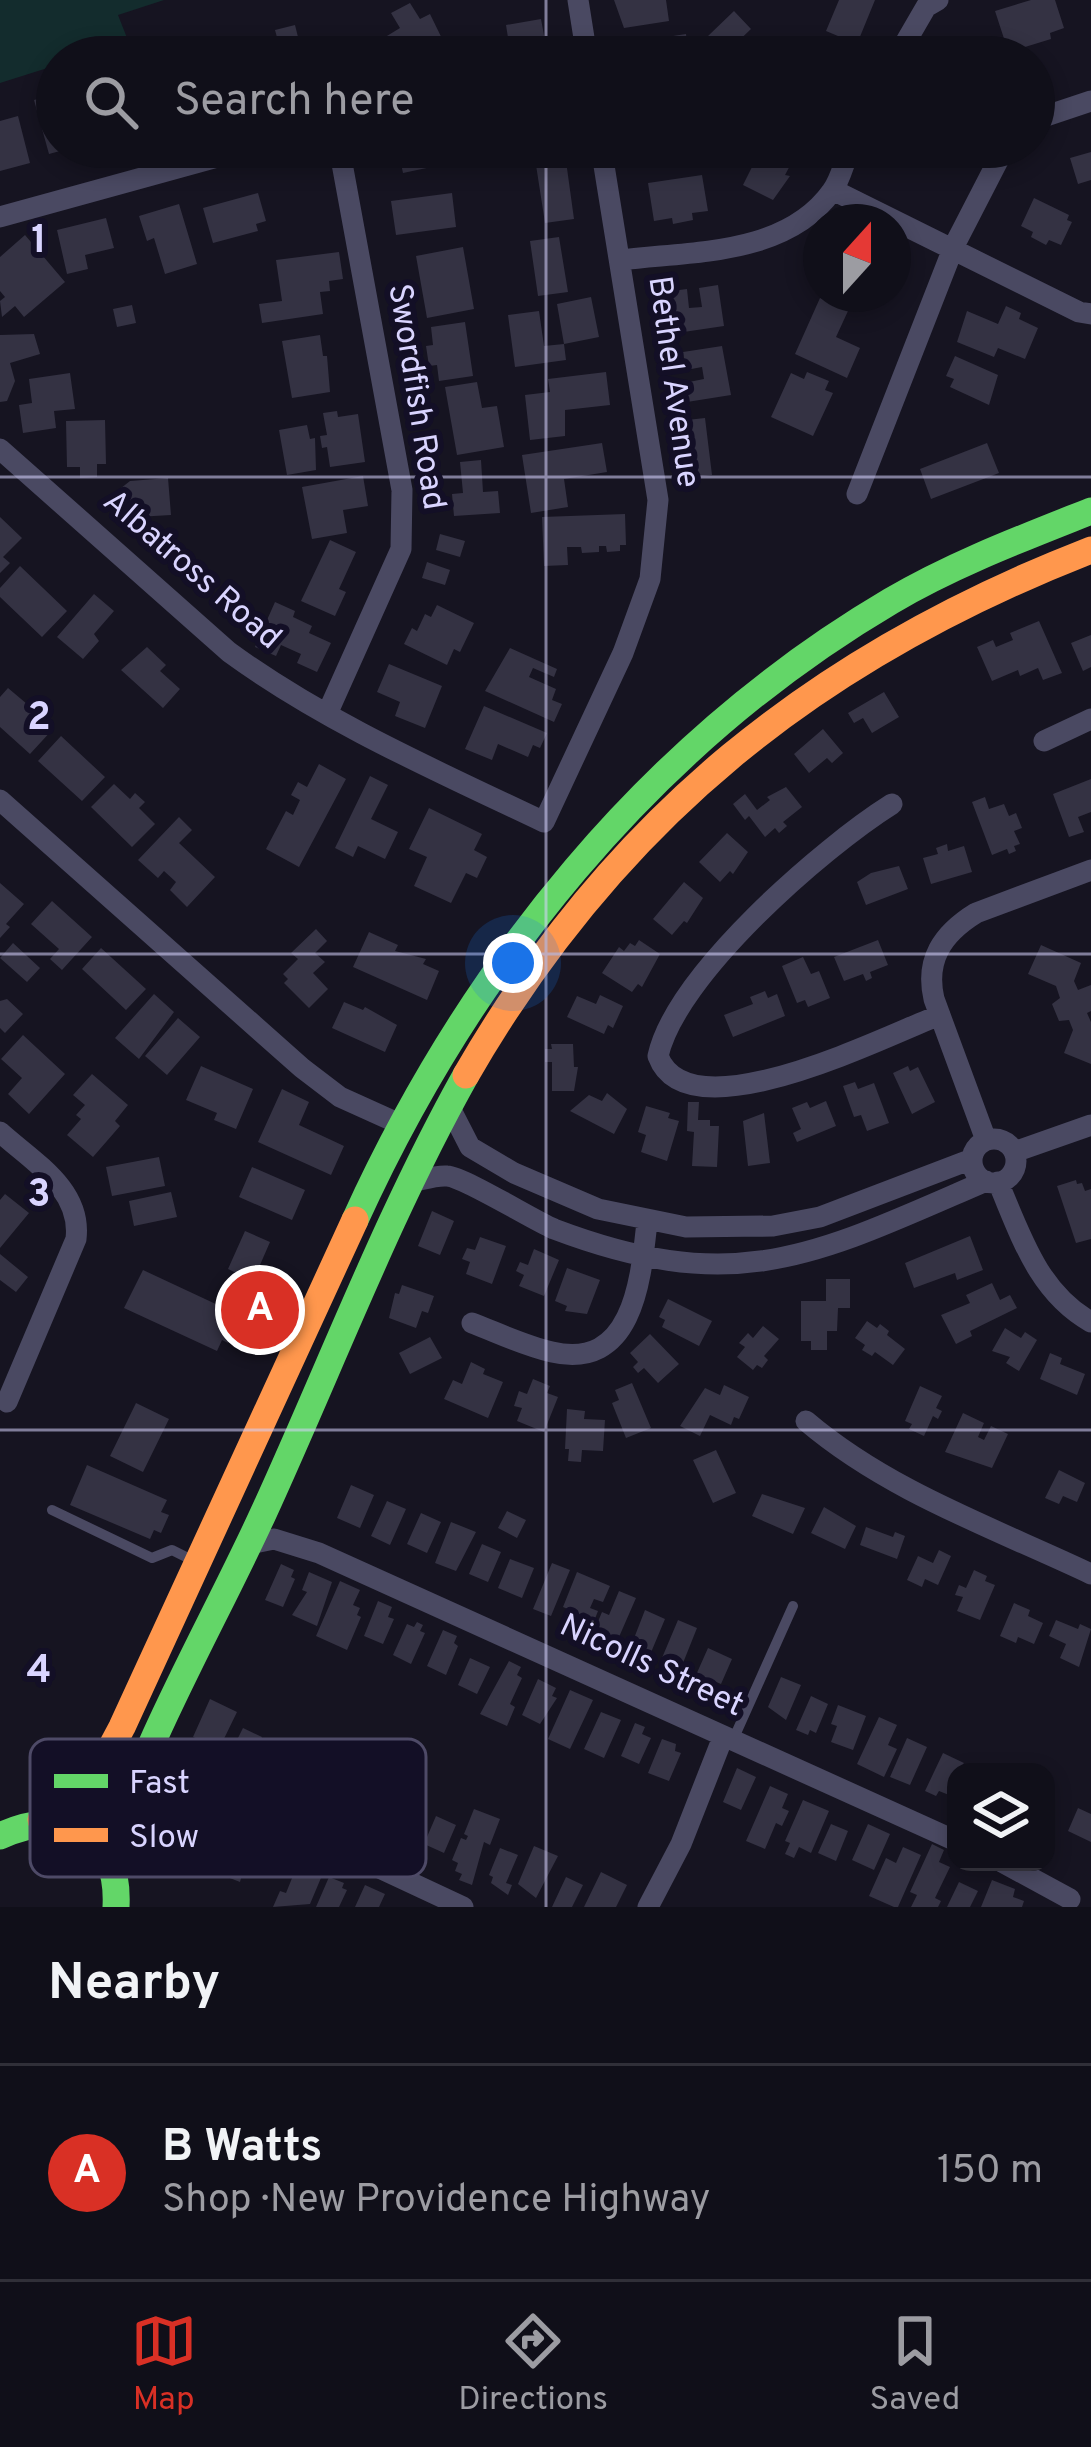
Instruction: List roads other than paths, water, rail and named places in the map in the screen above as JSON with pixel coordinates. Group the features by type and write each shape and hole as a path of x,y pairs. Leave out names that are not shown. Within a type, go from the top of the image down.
{"highway":[{"path":"114,1739 402,1125 480,992 555,887 624,809 793,664 893,599 1091,511"},
{"path":"156,1739 449,1106 582,902 731,757 854,664 909,630 1049,564 1091,550"},
{"path":"0,1836 30,1822"}],"street":[{"path":"578,0 584,36"},
{"path":"909,36 928,2"},
{"path":"1055,113 1091,100"},
{"path":"0,217 178,168"},
{"name":"Swordfish Road","path":"327,714 401,549 402,490 343,168"},
{"name":"Bethel Avenue","path":"544,822 623,653 650,579 658,500 605,168"},
{"path":"621,260 759,243 806,218 833,190 842,168"},
{"path":"857,494 954,246 993,168"},
{"path":"833,190 1091,314"},
{"name":"Albatross Road","path":"0,448 229,652 268,680 544,822"},
{"path":"1044,740 1091,719"},
{"path":"0,800 302,1068 340,1096 402,1125"},
{"path":"892,804 833,846 702,976 670,1020 658,1056 669,1075 682,1083 733,1089 940,1015"},
{"path":"986,1140 931,982 936,951 962,922 1091,870"},
{"path":"449,1106 470,1147 514,1173 598,1209 647,1222 728,1229 820,1217 972,1159"},
{"path":"1014,1152 1091,1125"},
{"path":"0,1132 66,1192 78,1226 7,1402"},
{"path":"411,1182 449,1175 538,1222 643,1257 754,1265 834,1245 992,1182 1013,1171 1014,1152 1003,1140 986,1140 976,1148 974,1168 992,1182 1048,1288 1067,1308 1091,1322"},
{"path":"472,1323 554,1353 587,1352 604,1344 628,1318 640,1290 647,1222"},
{"path":"806,1421 883,1477 1091,1574"},
{"path":"270,1498 279,1518 319,1552"},
{"path":"249,1544 274,1539 319,1552"},
{"name":"Nicolls Street","path":"319,1552 947,1837"},
{"path":"648,1907 727,1740"},
{"path":"1019,1871 1070,1898"},
{"path":"399,1877 463,1907"}],"lane":[{"path":"52,1510 152,1558 172,1550 199,1562"},
{"path":"727,1740 793,1606"}],"place":[{"name":"B Watts","path":"260,1310"}]}
